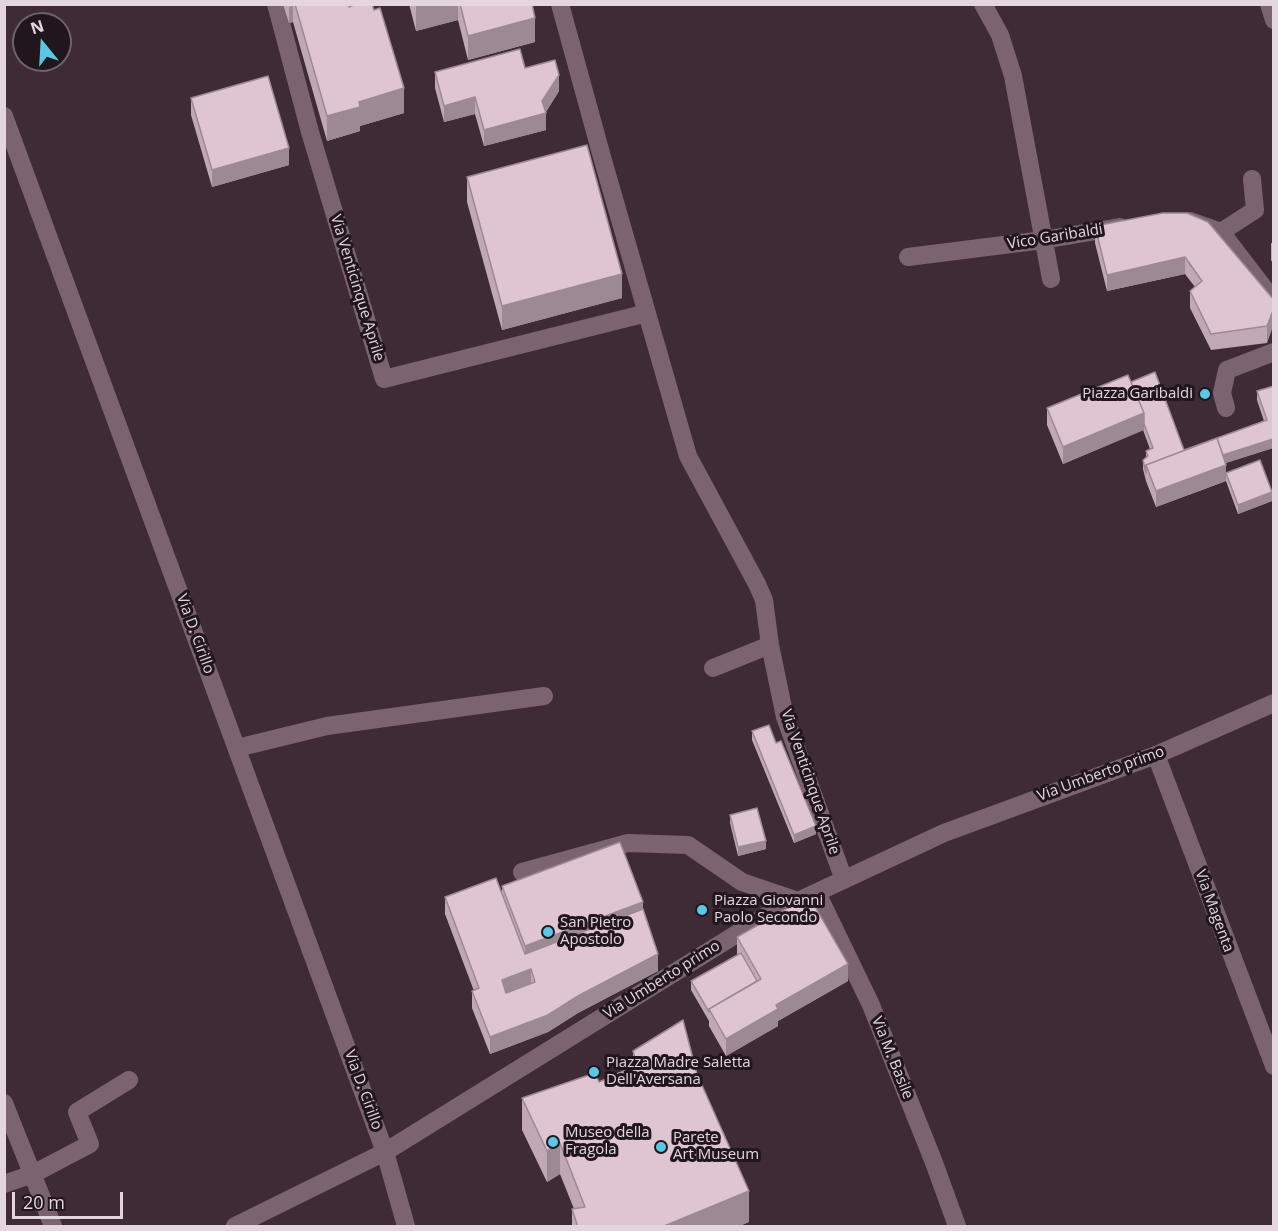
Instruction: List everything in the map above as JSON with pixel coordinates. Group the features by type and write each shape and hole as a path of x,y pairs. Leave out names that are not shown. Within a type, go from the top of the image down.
{"street":[{"name":"Via Venticinque Aprile","path":"276,4 310,132 384,379 647,313"},
{"name":"Via Venticinque Aprile","path":"560,4 688,456 764,600 770,645 786,717 844,880"},
{"path":"983,4 1000,35 1013,76 1051,279"},
{"path":"1269,4 1274,20"},
{"name":"Via D. Cirillo","path":"4,116 385,1152 406,1227"},
{"path":"1221,232 1255,210 1252,179"},
{"path":"1177,217 1221,232 1274,302"},
{"name":"Vico Garibaldi","path":"908,258 1043,240 1132,224"},
{"path":"1226,408 1222,393 1227,370 1274,352"},
{"path":"713,668 770,645"},
{"path":"237,748 327,726 544,696"},
{"name":"Via Umberto primo","path":"235,1227 385,1152 764,916 944,833 1156,755 1274,703"},
{"name":"Via Magenta","path":"1156,755 1274,1066"},
{"path":"522,872 628,843 688,845 742,882 798,901"},
{"name":"Via M. Basile","path":"817,893 871,1005 933,1160 957,1227"},
{"path":"4,1184 33,1174 90,1144 78,1112 129,1080"},
{"path":"4,1103 53,1227"}],"building":[{"path":"295,4 349,4 349,7 356,4 372,4 374,10 380,8 404,88 359,102 360,107 327,116"},
{"path":"460,4 532,4 535,18 468,36"},
{"path":"520,49 525,68 555,60 559,75 542,101 546,113 484,130 475,97 444,106 435,72"},
{"path":"268,76 289,148 212,170 191,98"},
{"path":"587,145 622,274 502,306 467,177"},
{"path":"1163,213 1187,213 1208,222 1274,300 1274,308 1267,326 1211,334 1190,291 1202,281 1185,257 1107,275 1095,226"},
{"path":"1155,372 1184,450 1213,439 1146,465 1146,473 1143,460 1148,456 1146,451 1153,448 1144,424 1144,413 1131,382"},
{"path":"1128,375 1144,413 1063,447 1047,408"},
{"path":"1274,386 1274,440 1223,455 1217,438 1267,420 1257,391"},
{"path":"1217,438 1226,465 1156,491 1146,465"},
{"path":"1260,460 1272,492 1238,505 1226,473"},
{"path":"769,725 776,743 781,741 816,826 794,835 752,731"},
{"path":"757,808 766,841 738,847 730,815"},
{"path":"620,842 643,902 525,946 502,886"},
{"path":"496,878 525,954 643,909 658,954 578,996 548,1015 490,1037 472,991 479,988 445,897","holes":["531,969 535,982 506,993 502,980"]},
{"path":"809,896 848,964 776,1005 778,1009 726,1039 709,1009 761,979 737,937"},
{"path":"741,953 757,981 709,1009 709,1012 691,981"},
{"path":"683,1020 697,1074 749,1191 662,1227 578,1227 572,1209 585,1207 560,1143 547,1151 522,1098 595,1073 599,1082 637,1065 633,1051"}],"place":[{"name":"Piazza Garibaldi","path":"1205,394"},
{"name":"Piazza Giovanni Paolo Secondo","path":"702,910"},
{"name":"San Pietro Apostolo","path":"548,932"},
{"name":"Piazza Madre Saletta Dell'Aversana","path":"594,1072"},
{"name":"Museo della Fragola","path":"553,1142"},
{"name":"Parete Art Museum","path":"661,1147"}]}
